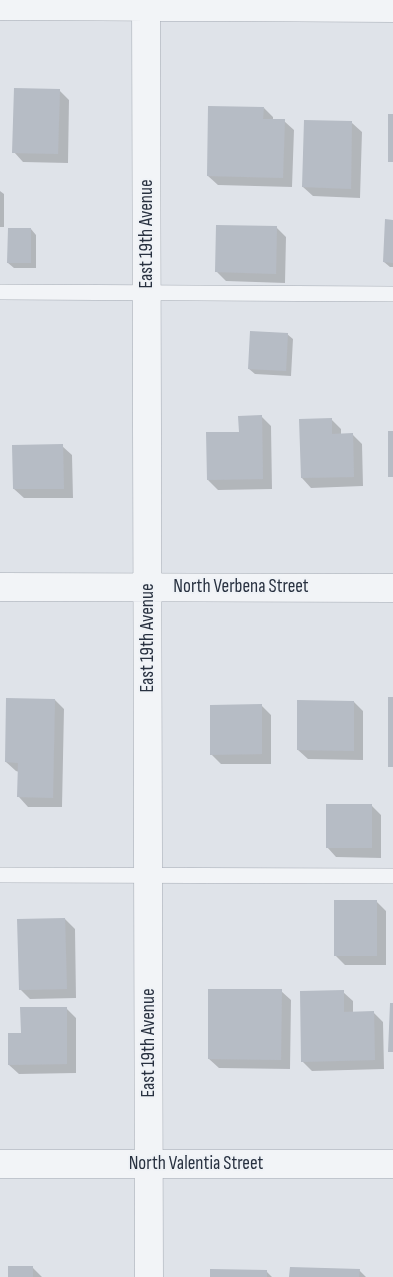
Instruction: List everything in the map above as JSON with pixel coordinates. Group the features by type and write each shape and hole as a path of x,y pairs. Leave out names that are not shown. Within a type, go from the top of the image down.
{"street":[{"path":"0,6 146,3 393,8"},
{"name":"East 19th Avenue","path":"146,3 149,1277"},
{"name":"North Verbena Street","path":"0,587 393,588"},
{"name":"North Valentia Street","path":"0,1164 393,1164"}],"lane":[{"path":"0,292 393,294"},
{"path":"0,875 393,876"}],"building":[{"path":"14,88 60,89 58,154 12,153"},
{"path":"208,106 264,107 263,119 285,119 283,178 207,176"},
{"path":"388,114 393,114 393,162 388,162"},
{"path":"304,120 352,121 351,189 302,187"},
{"path":"385,219 393,220 393,263 383,262"},
{"path":"216,225 277,226 276,274 215,272"},
{"path":"8,228 31,228 31,263 7,263"},
{"path":"250,331 288,333 286,371 248,369"},
{"path":"262,415 263,479 207,480 206,432 239,432 238,416"},
{"path":"332,418 332,434 353,433 354,477 301,478 299,419"},
{"path":"388,431 393,431 393,477 388,477"},
{"path":"63,444 64,489 13,489 12,445"},
{"path":"388,697 393,697 393,767 388,767"},
{"path":"6,698 55,699 53,798 17,797 18,763 5,762"},
{"path":"297,700 354,701 354,751 297,750"},
{"path":"262,704 262,754 210,755 210,705"},
{"path":"326,804 372,804 372,848 326,848"},
{"path":"334,900 377,900 377,956 334,956"},
{"path":"65,918 67,989 19,990 17,919"},
{"path":"208,989 282,989 281,1060 208,1059"},
{"path":"344,990 344,1012 374,1011 375,1060 301,1062 300,991"},
{"path":"390,1003 393,1003 393,1052 388,1052"},
{"path":"20,1007 67,1007 67,1064 8,1065 8,1033 21,1033"},
{"path":"8,1266 33,1266 33,1277 8,1277"},
{"path":"290,1267 360,1269 359,1277 289,1277"},
{"path":"210,1269 267,1270 267,1277 210,1277"}]}
